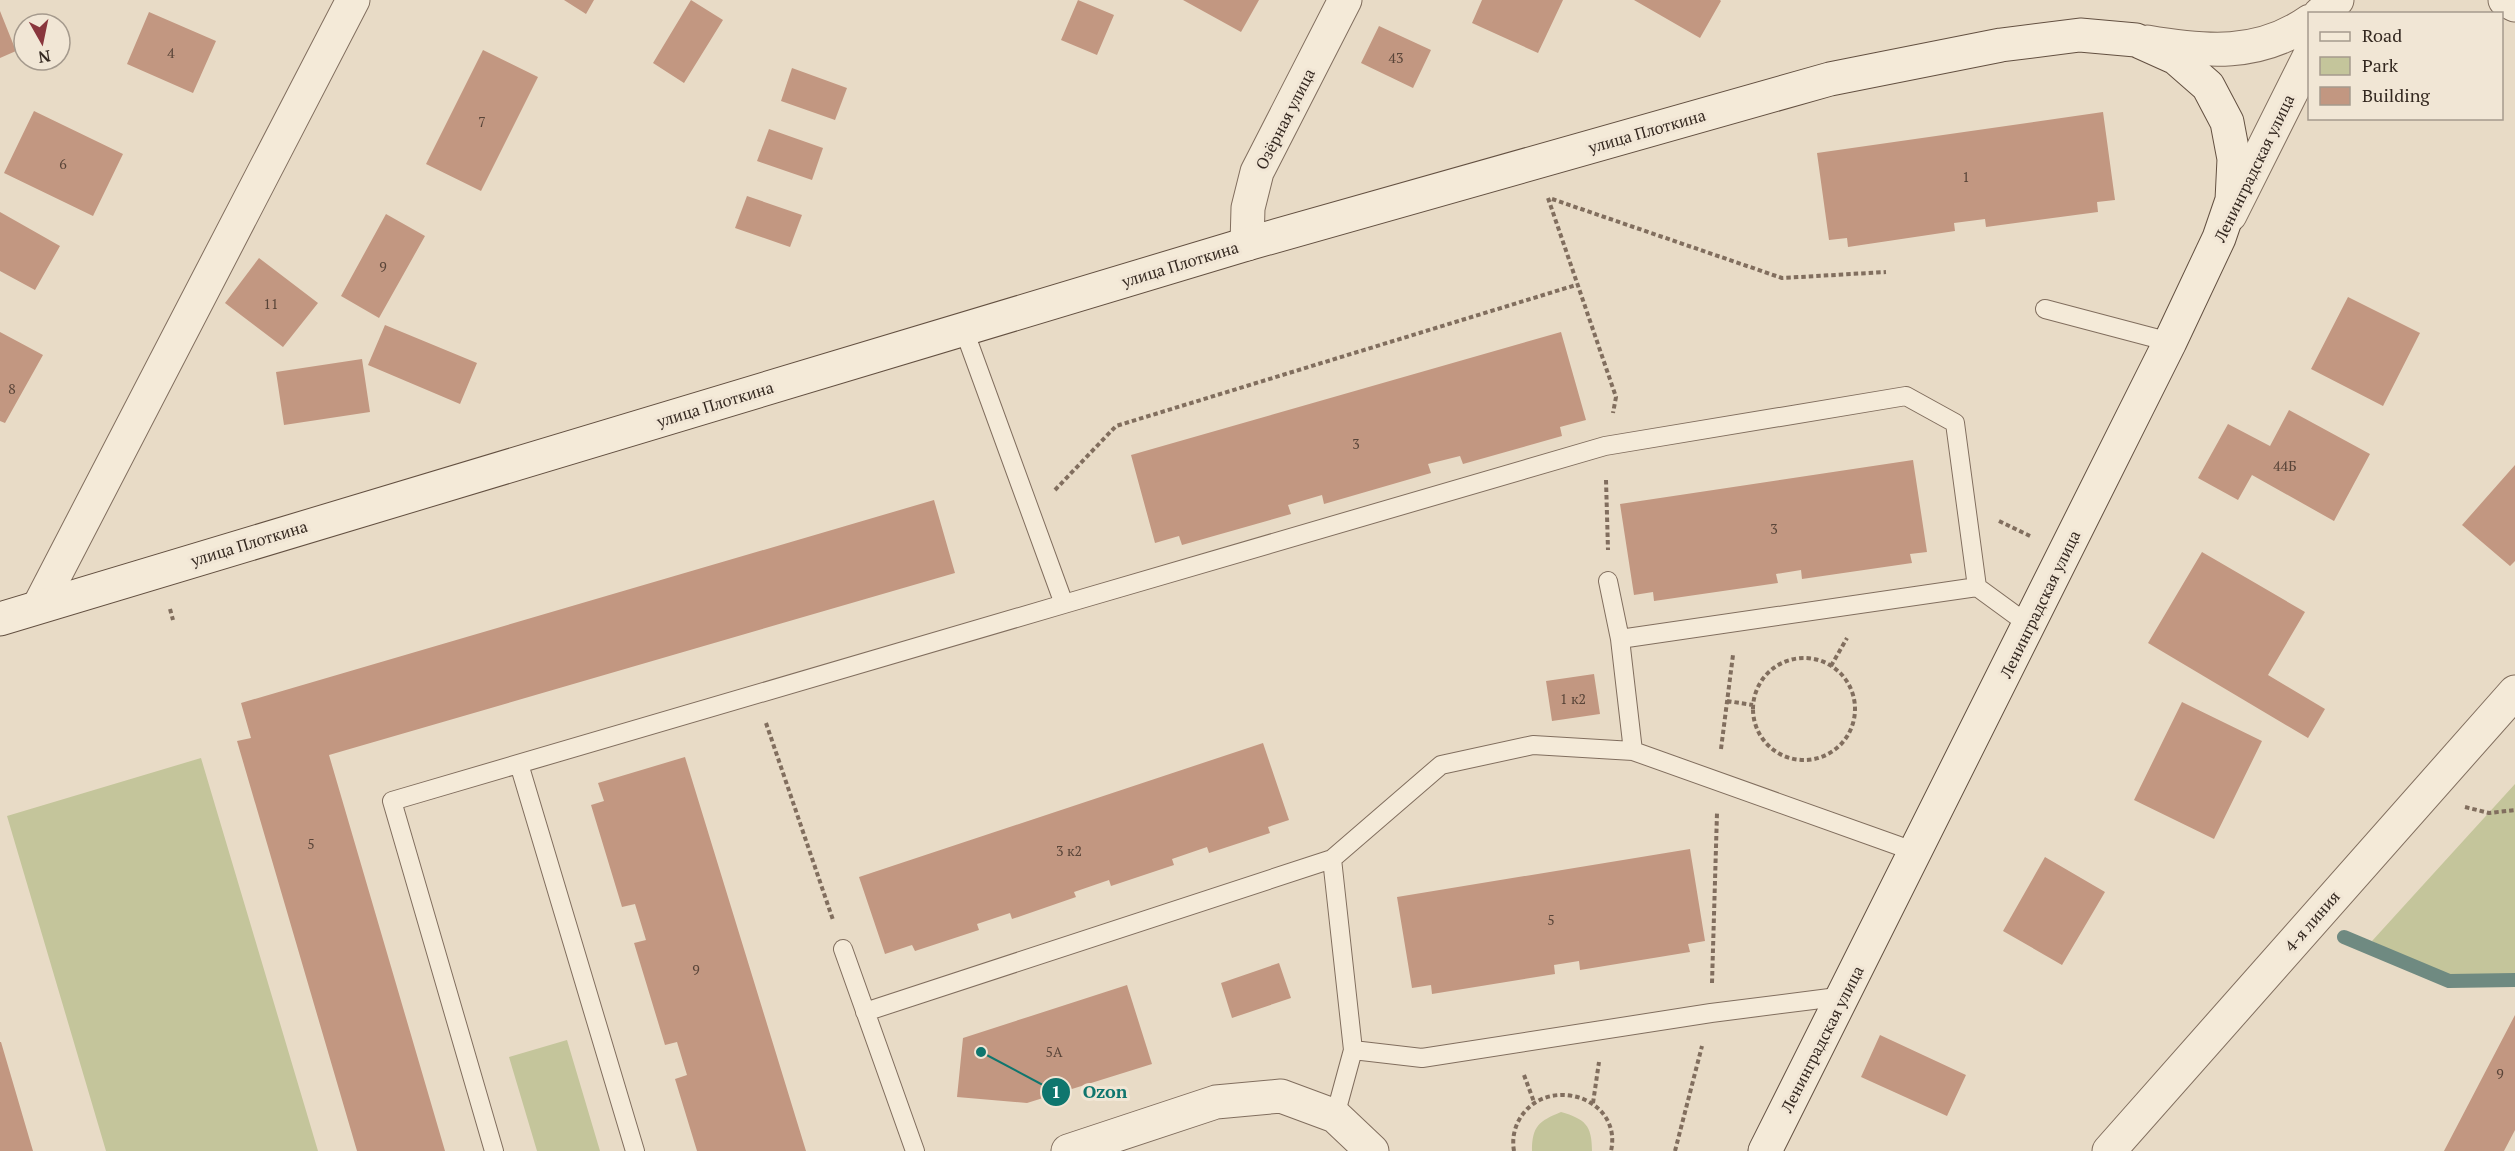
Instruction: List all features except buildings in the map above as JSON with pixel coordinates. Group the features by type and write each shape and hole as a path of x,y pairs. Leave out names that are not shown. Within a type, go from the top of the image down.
{"street":[{"path":"39,606 353,0"},
{"name":"Озёрная улица","path":"1247,244 1248,208 1257,172 1344,0"},
{"path":"2505,0 2515,5"},
{"path":"2136,40 2194,50 2248,48 2296,30 2308,22"},
{"name":"улица Плоткина","path":"0,619 1247,244 1830,79 2001,45 2080,35 2136,40 2176,58 2208,86 2227,122 2234,159 2232,200 2219,238"},
{"name":"Ленинградская улица","path":"1765,1151 1845,996 2308,60"},
{"name":"4-я линия","path":"2109,1151 2515,692"},
{"path":"1068,1151 1216,1102 1281,1096 1335,1116 1372,1151"}],"lane":[{"path":"2045,309 2170,342"},
{"path":"964,330 1064,604"},
{"path":"494,1151 392,801 1605,446 1906,396 1954,423 1977,587"},
{"path":"1608,581 1620,639 1632,751"},
{"path":"1620,639 1977,587 2029,625"},
{"path":"865,1012 1332,859 1441,765 1533,745 1632,751 1916,852"},
{"path":"519,764 635,1151"},
{"path":"1332,859 1353,1050 1335,1116"},
{"path":"843,949 915,1151"},
{"path":"1353,1050 1422,1058 1711,1013 1845,996"}],"path":[{"path":"1608,581 1605,446 1616,397 1548,198 1782,278 1886,272"},
{"path":"1031,516 1116,426 1576,285"},
{"path":"1966,504 2034,538"},
{"path":"1798,658 1815,659 1831,666 1844,677 1852,691 1856,707 1853,724 1846,739 1834,751 1819,758 1803,760 1787,758 1772,749 1761,737 1755,722 1753,705 1758,688 1767,674 1781,664 1798,658"},
{"path":"756,694 843,949"},
{"path":"1727,701 1753,705"},
{"path":"1675,1151 1711,1013"},
{"path":"1593,1103 1604,1029"},
{"path":"1514,1151 1515,1127 1523,1114 1534,1102 1548,1095 1564,1093 1579,1096 1593,1103 1604,1115 1611,1129 1611,1151"}],"green space":[{"path":"201,758 318,1151 106,1151 7,816"},
{"path":"2515,784 2515,980 2449,981 2372,941"},
{"path":"567,1040 600,1151 537,1151 509,1057"},
{"path":"1561,1112 1576,1117 1586,1124 1591,1135 1592,1151 1532,1151 1535,1130 1547,1118"}],"waterway":[{"path":"2344,937 2449,981 2515,980"}],"place":[{"name":"Ozon","path":"981,1052"}]}
